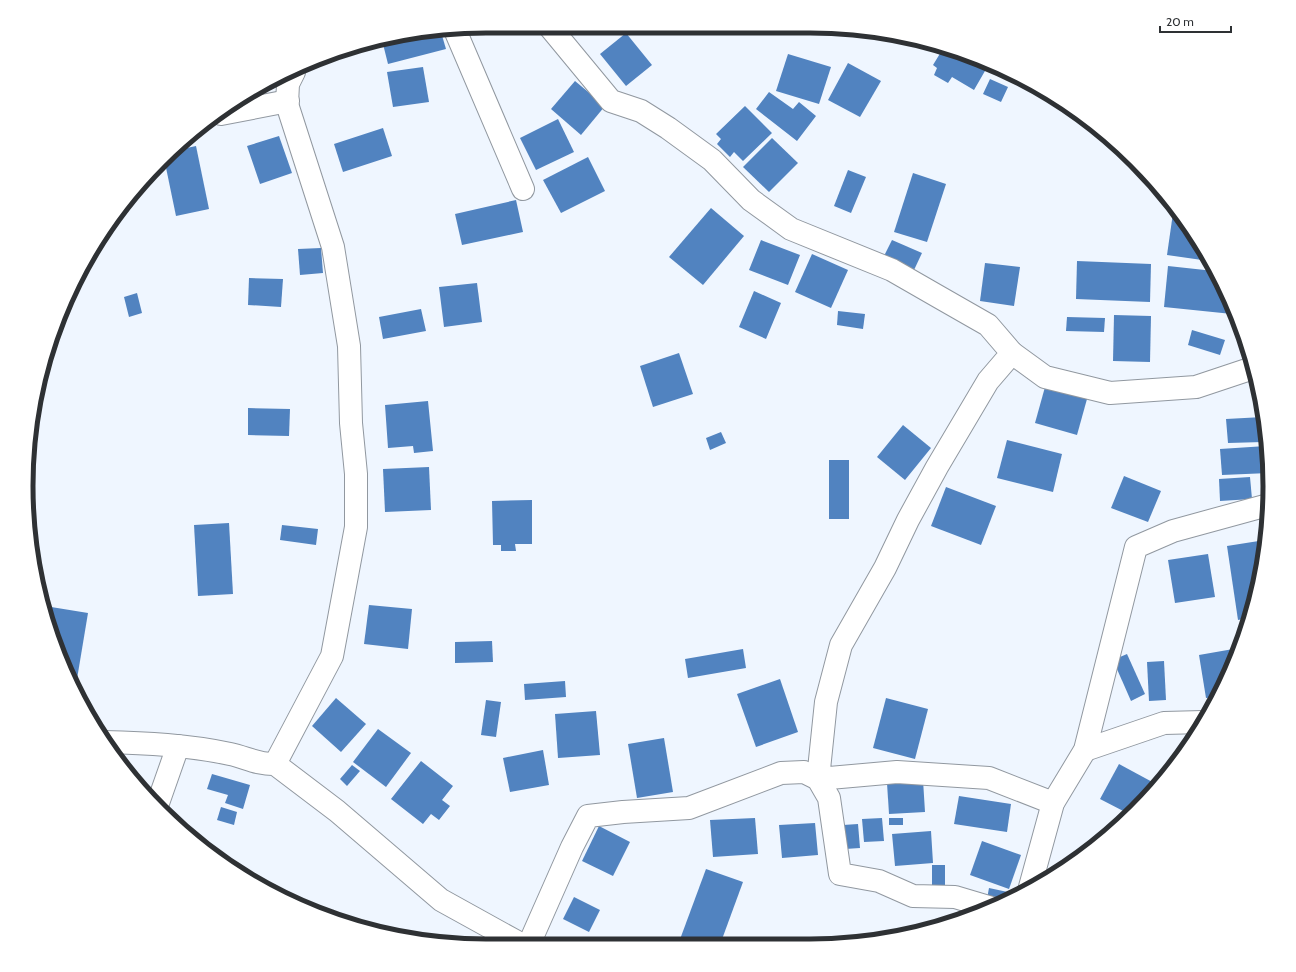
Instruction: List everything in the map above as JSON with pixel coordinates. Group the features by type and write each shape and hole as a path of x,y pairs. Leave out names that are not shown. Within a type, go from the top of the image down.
{"street":[{"path":"556,33 611,101 641,111 668,128 712,160 751,200 791,229 892,270 988,325 1012,353 1045,377 1110,393 1196,387 1248,370"},
{"path":"457,34 523,189"},
{"path":"275,764 332,656 356,527 356,474 351,423 349,346 333,247 288,101 288,84 291,77"},
{"path":"230,112 288,101"},
{"path":"982,905 955,898 913,896 879,881 840,874 829,798 818,779 826,702 841,645 885,568 908,520 937,468 988,381 1012,353"},
{"path":"1032,880 1053,803 1085,750 1136,547 1174,531 1262,507"},
{"path":"1085,750 1164,723 1196,722"},
{"path":"112,742 178,746 231,754 267,765 275,764 337,811 441,900 512,939"},
{"path":"159,799 178,746"},
{"path":"531,939 572,847 588,816 623,812 689,808 781,773 804,772 818,779 897,772 989,778 1053,803"}],"building":[{"path":"626,33 652,65 626,86 600,54"},
{"path":"442,35 446,49 388,64 383,45"},
{"path":"941,52 986,69 974,90 952,77 948,83 934,75 937,68 933,65"},
{"path":"788,54 831,67 819,104 776,91"},
{"path":"848,63 881,81 860,117 828,100"},
{"path":"423,67 429,102 393,107 387,72"},
{"path":"990,79 1008,87 1001,102 983,94"},
{"path":"575,81 605,106 581,135 551,109"},
{"path":"769,92 793,109 799,102 816,116 797,141 756,109"},
{"path":"745,106 772,133 743,161 734,152 730,157 717,144 721,139 716,134"},
{"path":"558,119 574,152 536,170 520,138"},
{"path":"383,128 392,156 343,172 334,144"},
{"path":"279,136 292,173 260,184 247,146"},
{"path":"772,138 798,163 769,192 743,167"},
{"path":"196,146 209,209 176,216 166,166 183,149"},
{"path":"588,157 605,191 561,213 543,180"},
{"path":"848,170 866,177 851,213 834,206"},
{"path":"913,173 946,184 927,242 894,232"},
{"path":"516,200 523,232 462,245 455,214"},
{"path":"711,208 744,236 703,285 669,257"},
{"path":"1173,215 1187,234 1202,260 1167,255"},
{"path":"761,240 800,255 788,285 749,270"},
{"path":"892,240 922,253 914,270 884,256"},
{"path":"321,248 323,273 300,275 298,249"},
{"path":"812,254 848,270 831,308 795,292"},
{"path":"1077,261 1151,264 1150,302 1076,299"},
{"path":"985,263 1020,267 1014,306 980,301"},
{"path":"1168,266 1208,270 1229,314 1164,307"},
{"path":"249,278 283,279 281,307 248,305"},
{"path":"477,283 482,322 444,327 439,287"},
{"path":"754,291 781,303 766,339 739,327"},
{"path":"137,293 142,313 129,317 124,297"},
{"path":"421,309 426,331 383,339 379,317"},
{"path":"838,311 865,314 863,329 837,325"},
{"path":"1114,315 1151,316 1150,362 1113,361"},
{"path":"1067,317 1105,318 1104,332 1066,331"},
{"path":"1192,330 1225,340 1220,355 1188,345"},
{"path":"679,353 693,394 653,407 640,366"},
{"path":"1045,387 1087,399 1077,435 1035,423"},
{"path":"428,401 433,451 414,453 413,446 388,448 385,405"},
{"path":"248,408 290,409 289,436 248,435"},
{"path":"1257,417 1261,442 1228,443 1226,419"},
{"path":"903,425 931,448 905,480 877,457"},
{"path":"721,432 726,443 710,450 706,438"},
{"path":"1007,440 1062,454 1053,492 997,478"},
{"path":"1261,446 1263,473 1222,475 1220,449"},
{"path":"829,460 849,460 849,519 829,519"},
{"path":"429,467 431,510 385,512 383,469"},
{"path":"1124,476 1161,491 1148,522 1111,508"},
{"path":"1250,477 1252,499 1220,501 1219,479"},
{"path":"946,487 996,506 981,545 931,526"},
{"path":"532,500 532,544 515,544 516,551 501,551 501,545 493,545 492,501"},
{"path":"229,523 233,594 198,596 194,525"},
{"path":"282,525 318,529 316,545 280,540"},
{"path":"1259,541 1248,603 1243,619 1238,620 1227,546"},
{"path":"1208,554 1215,597 1175,603 1168,560"},
{"path":"369,605 412,609 408,649 364,644"},
{"path":"49,607 88,613 77,680 67,659"},
{"path":"492,641 493,662 455,663 455,642"},
{"path":"743,649 746,668 688,678 685,659"},
{"path":"1233,649 1210,698 1206,698 1199,655"},
{"path":"1127,654 1145,694 1131,701 1113,660"},
{"path":"1164,661 1166,700 1149,701 1147,662"},
{"path":"780,679 798,732 756,747 737,694"},
{"path":"565,681 566,697 525,700 524,684"},
{"path":"336,698 366,724 341,752 312,726"},
{"path":"886,698 928,709 915,759 873,748"},
{"path":"486,700 501,702 496,737 481,735"},
{"path":"596,711 600,755 558,758 555,714"},
{"path":"378,729 411,753 386,787 353,762"},
{"path":"664,738 673,792 637,798 628,744"},
{"path":"543,750 549,785 510,792 503,758"},
{"path":"421,761 453,786 442,800 450,806 439,820 431,814 423,824 391,799"},
{"path":"1119,764 1153,782 1124,812 1100,799"},
{"path":"352,765 360,771 347,786 340,779"},
{"path":"212,774 250,785 243,809 225,803 228,795 207,789"},
{"path":"923,780 925,812 889,814 887,783"},
{"path":"959,796 1011,804 1007,832 954,824"},
{"path":"221,807 237,812 234,825 217,820"},
{"path":"755,818 758,854 713,857 710,820"},
{"path":"882,818 884,841 864,842 862,819"},
{"path":"889,818 903,818 903,825 889,825"},
{"path":"815,823 818,855 782,858 779,825"},
{"path":"858,824 860,848 845,849 843,825"},
{"path":"599,826 630,842 613,876 582,861"},
{"path":"931,831 933,863 895,866 892,834"},
{"path":"982,841 1021,855 1009,889 970,875"},
{"path":"932,865 945,865 945,886 932,886"},
{"path":"706,869 743,882 722,939 680,939"},
{"path":"989,888 1009,892 993,900 987,899"},
{"path":"574,897 600,910 589,932 563,919"}]}
